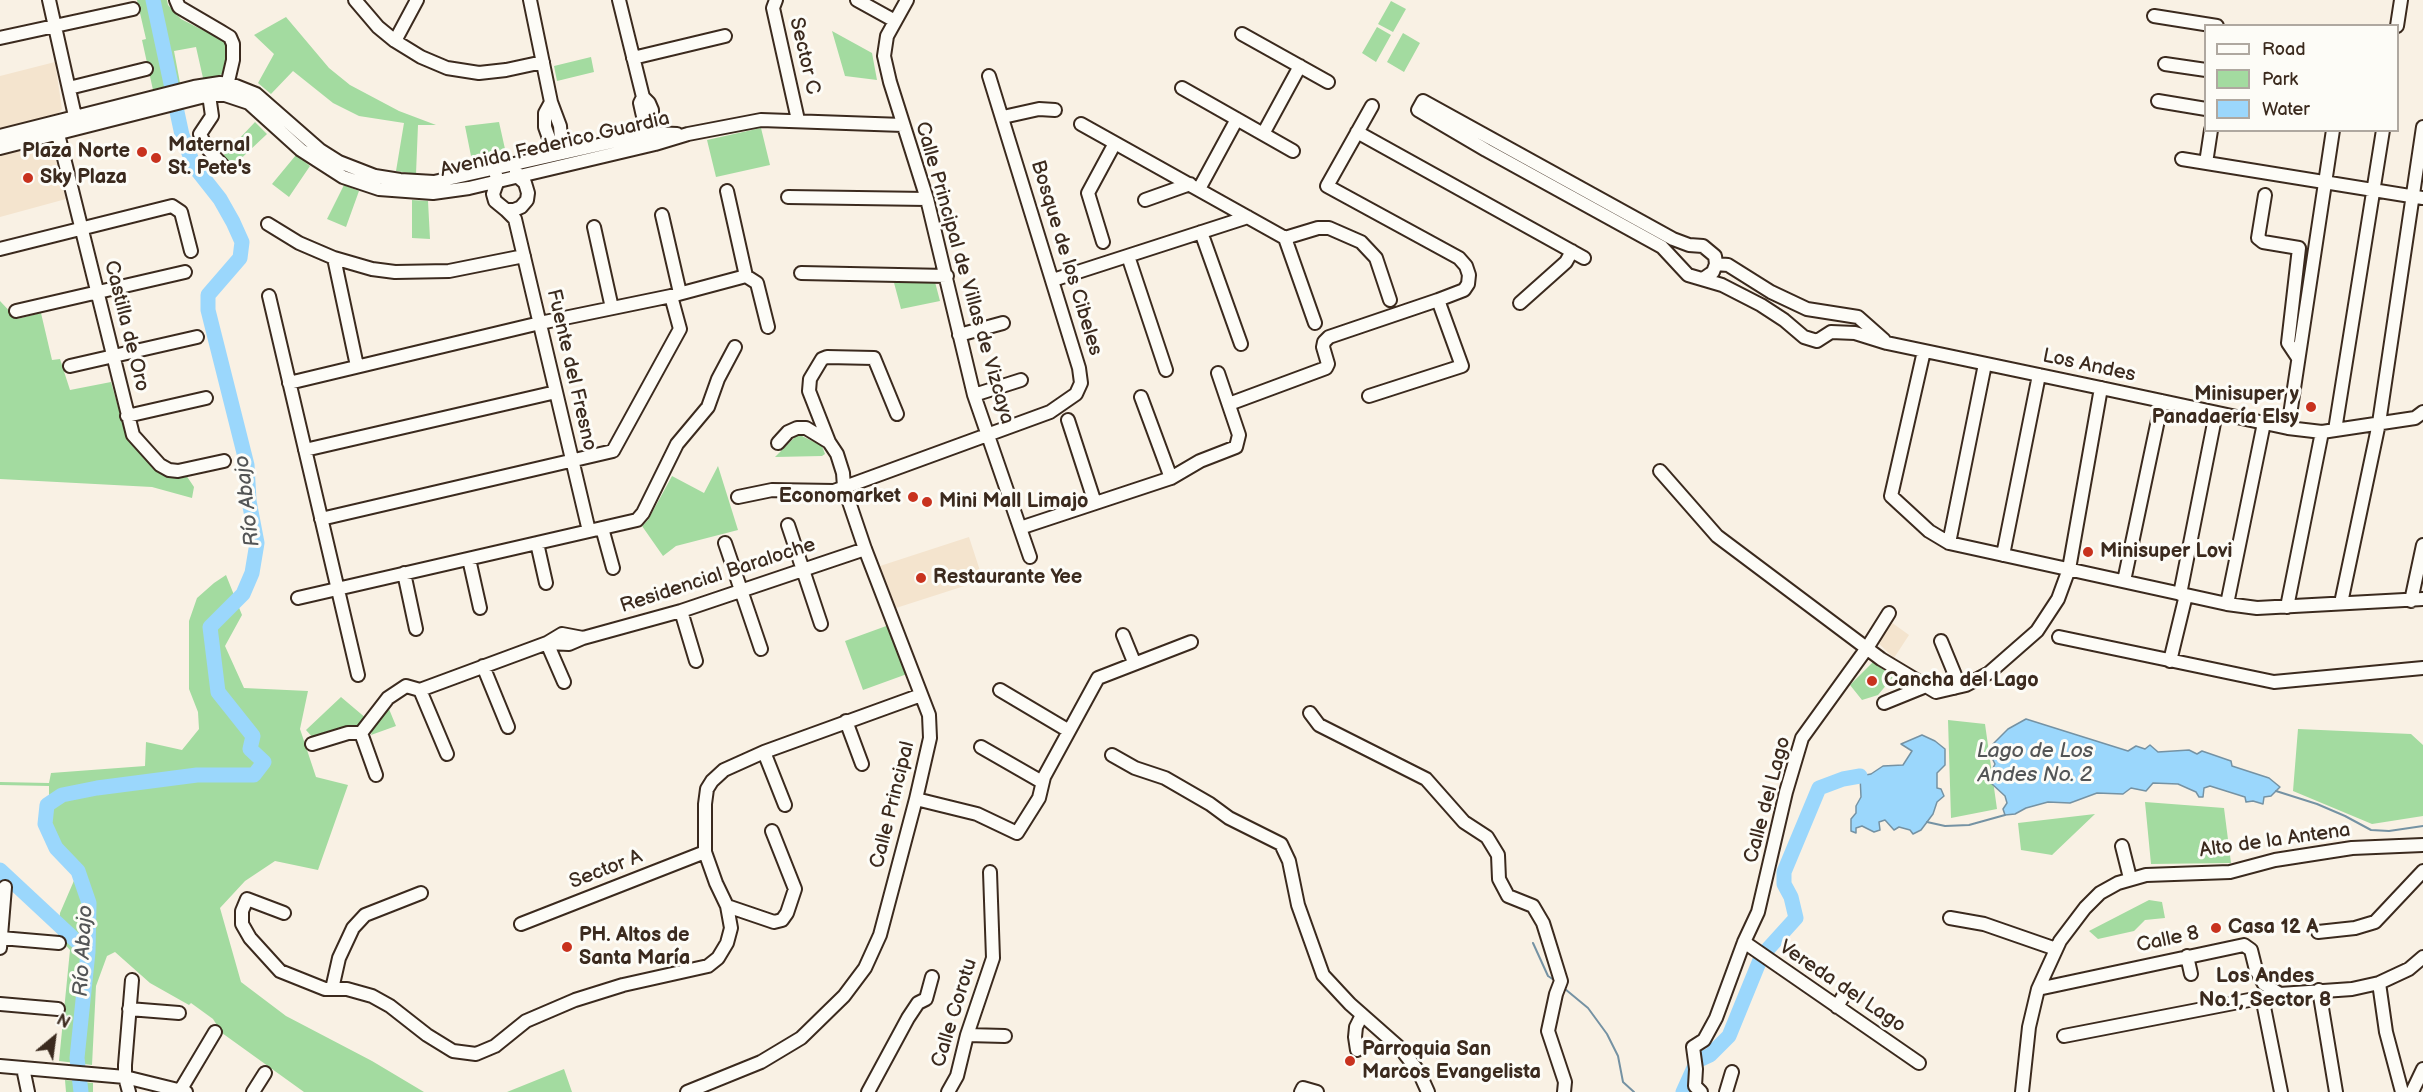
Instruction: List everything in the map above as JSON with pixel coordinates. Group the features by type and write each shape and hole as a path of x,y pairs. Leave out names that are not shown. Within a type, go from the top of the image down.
{"street":[{"path":"49,0 77,123"},
{"path":"176,0 179,7 230,37 234,44 233,60 226,89"},
{"path":"355,0 378,27 395,41 421,57 447,68 479,73 543,62"},
{"path":"395,41 417,0"},
{"path":"530,0 551,102 560,126 561,140 558,150 562,166"},
{"path":"619,0 643,97 640,103 642,112 652,134"},
{"name":"Sector C","path":"776,0 773,8 798,120"},
{"path":"857,0 895,21"},
{"name":"Calle Principal de Villas de Vizcaya","path":"907,0 887,36 884,56 927,199 974,395 1030,557"},
{"path":"2397,24 2401,0"},
{"path":"0,38 133,9"},
{"path":"2154,16 2204,24"},
{"path":"1242,34 1328,82"},
{"path":"633,58 725,36"},
{"path":"2165,64 2204,70"},
{"path":"1263,134 1300,66"},
{"path":"69,88 146,69"},
{"name":"Bosque de los Cibeles","path":"989,76 1080,368 1081,382 1076,394 1050,412 989,434"},
{"name":"Avenida Federico Guardia","path":"0,136 56,128 200,94 211,84 226,89 245,88 256,94 320,150 358,177 434,182 562,166 652,134"},
{"path":"1182,88 1293,151"},
{"path":"200,94 212,116 200,134 206,147 224,167"},
{"path":"1488,145 1423,101 1418,110 1550,179 1609,219 1662,247 1688,275 1695,279 1703,279 1713,272 1716,264 1714,256 1703,246 1689,245 1673,239 1616,207 1550,179"},
{"path":"2158,101 2204,109"},
{"path":"1229,404 1326,368 1328,364 1323,347 1329,337 1438,300 1464,290 1468,284 1469,275 1466,266 1459,258 1328,186 1372,106"},
{"path":"1002,117 1039,109 1055,110"},
{"path":"1144,200 1195,187 1237,119"},
{"name":"Avenida Federico Guardia","path":"516,170 558,150 652,134 688,134 761,120 903,125"},
{"path":"1081,124 1285,238 1315,322"},
{"path":"2341,603 2379,423 2418,197 2423,127"},
{"name":"Avenida Federico Guardia","path":"0,148 56,128"},
{"name":"Castilla de Oro","path":"56,128 133,435 160,465 169,470 178,471 224,461"},
{"path":"1357,132 1584,258"},
{"path":"2205,163 2211,132"},
{"path":"2288,428 2333,132"},
{"path":"2335,430 2383,132"},
{"path":"1103,242 1088,194 1115,143"},
{"path":"2181,159 2418,197"},
{"path":"511,214 527,200 528,193 525,183 516,170"},
{"name":"Fuente del Fresno","path":"496,174 493,194 495,201 511,214 524,256 589,531"},
{"path":"726,191 746,276 757,283 768,327"},
{"path":"2265,195 2258,238 2264,242 2299,248 2288,343 2298,358"},
{"path":"788,197 927,199"},
{"path":"1224,203 1234,222"},
{"path":"0,249 172,206 181,212 191,251"},
{"path":"1609,219 1616,207"},
{"path":"321,519 613,451 680,329 662,215"},
{"path":"1053,280 1248,217"},
{"path":"268,224 299,243 334,258 372,269 416,273 449,271 524,256"},
{"path":"594,227 612,308"},
{"path":"1285,238 1318,228 1329,228 1361,242 1376,258 1390,300"},
{"path":"1201,232 1240,344"},
{"path":"1678,265 1679,255 1689,245"},
{"path":"1520,303 1566,262 1572,251"},
{"path":"1128,256 1166,370"},
{"path":"334,258 357,366"},
{"path":"1716,264 1728,265 1771,292 1807,309 1858,317 1887,343"},
{"path":"16,311 185,272"},
{"path":"801,273 947,276"},
{"path":"289,382 540,323 675,295 746,276"},
{"name":"Los Andes","path":"1703,279 1722,285 1761,305 1784,320 1804,338 1817,341 1831,332 1851,333 1887,343 2216,413 2288,428 2322,432 2415,417 2423,412"},
{"path":"269,296 358,675"},
{"path":"1369,396 1462,366 1438,300"},
{"path":"1831,332 1834,314"},
{"path":"1851,333 1855,326 1853,316"},
{"path":"959,335 1002,323"},
{"path":"70,366 197,337"},
{"path":"298,598 637,520 643,513 677,444 708,407 718,379 735,347"},
{"path":"1924,351 1891,496 1929,531 1948,543 2227,604 2257,608 2417,600 2423,545"},
{"name":"Calle Principal","path":"687,1092 747,1068 801,1038 844,996 865,968 880,935 930,738 929,715 865,549 844,487 835,475 829,442 808,385 822,359 827,357 874,358 897,414"},
{"path":"1948,543 1985,364"},
{"path":"1020,528 1170,478 1200,461 1236,447 1239,435 1218,373"},
{"path":"2003,555 2039,375"},
{"path":"974,395 1021,380"},
{"path":"1884,703 1931,689 1954,688 1989,673 2025,643 2046,619 2058,599 2069,569 2101,388"},
{"path":"305,450 556,392"},
{"path":"1141,397 1170,478"},
{"path":"127,416 206,398"},
{"path":"2124,581 2162,401"},
{"path":"2170,662 2216,413"},
{"path":"1068,420 1095,504"},
{"path":"2227,604 2264,423"},
{"path":"778,443 788,432 797,428 806,428 829,442"},
{"path":"2287,607 2322,432"},
{"path":"738,497 772,490 834,490 989,434"},
{"path":"1660,471 1717,536 1867,648 1931,689"},
{"path":"788,525 821,624"},
{"path":"602,528 613,568"},
{"path":"537,543 546,583"},
{"path":"725,543 761,649"},
{"name":"Residencial Baraloche","path":"361,733 388,698 406,686 420,690 548,643 570,644 583,638 681,611 865,549"},
{"path":"469,559 480,608"},
{"path":"404,573 416,629"},
{"path":"681,611 696,662"},
{"name":"Calle del Lago","path":"1701,1092 1695,1086 1696,1063 1693,1047 1704,1040 1716,1018 1744,942 1758,912 1786,792 1802,738 1867,648 1889,613"},
{"path":"1123,635 1134,662"},
{"path":"2059,637 2274,682 2423,668"},
{"path":"1941,641 1954,675 1954,688"},
{"path":"916,799 977,814 1017,833 1039,798 1042,782 1098,678 1134,662 1191,642"},
{"path":"548,643 564,682"},
{"path":"483,666 508,727"},
{"path":"420,690 447,754"},
{"path":"1000,690 1069,731"},
{"path":"284,912 247,898 242,911 242,924 264,956 280,971 297,980 372,996 390,1006 427,1035 453,1051 476,1054 495,1046 526,1021 574,1000 623,985 708,966 718,957 727,943 730,928 728,906 716,883 705,852 705,804 707,789 712,781 723,770 764,752 921,695"},
{"path":"1310,713 1319,725 1426,779 1464,822 1487,837 1498,855 1499,879 1508,896 1533,906 1543,923 1552,950 1561,981 1548,1031 1563,1074 1564,1092"},
{"path":"846,721 862,764"},
{"path":"312,744 348,732 361,733 375,775"},
{"path":"981,747 1042,782"},
{"path":"764,752 785,805"},
{"path":"1112,755 1135,768 1165,778 1210,804 1229,818 1281,844 1289,861 1298,905 1323,975 1362,1015 1401,1049 1419,1072 1428,1092"},
{"path":"728,906 774,922 782,920 787,913 795,889 772,831"},
{"name":"Alto de la Antena","path":"2022,1092 2029,1027 2038,989 2056,949 2085,908 2100,893 2130,878 2146,875 2230,872 2275,860 2352,848 2423,845"},
{"path":"2122,846 2130,878"},
{"name":"Sector A","path":"521,924 705,852"},
{"name":"Calle Corotu","path":"948,1092 957,1076 993,958 990,872"},
{"path":"2318,932 2355,928 2375,922 2423,872"},
{"path":"5,887 0,943 59,943"},
{"path":"332,989 339,958 353,928 365,915 421,893"},
{"path":"1950,918 1984,924 2056,949"},
{"name":"Vereda del Lago","path":"1744,942 1919,1063"},
{"name":"Calle 8","path":"2038,989 2247,945 2251,950 2259,977 2268,988 2280,994"},
{"path":"2187,956 2191,974"},
{"path":"2064,1036 2280,994 2352,989 2379,983 2409,969 2423,957"},
{"path":"868,1092 908,1018 918,1003 926,999 932,977"},
{"path":"129,1092 125,1077 132,980"},
{"path":"2379,983 2386,1032 2402,1092"},
{"path":"2319,990 2336,1092"},
{"path":"1837,1007 1845,993"},
{"path":"2262,997 2281,1092"},
{"path":"0,1004 58,1009"},
{"path":"129,1009 179,1014"},
{"path":"1358,1050 1355,1037 1356,1027 1362,1015"},
{"path":"0,1066 125,1077 184,1091 214,1032"},
{"path":"968,1035 1005,1035"},
{"path":"23,1068 28,1092"},
{"path":"2412,1092 2423,1070"},
{"path":"1726,1092 1731,1072"},
{"path":"253,1092 265,1073"},
{"path":"1301,1092 1303,1088 1317,1092"}],"shaded area":[{"path":"55,62 62,109 57,115 0,129 0,76"},
{"path":"49,143 53,149 66,199 0,217 0,156"},
{"path":"969,537 983,580 896,608 880,566"},
{"path":"1891,622 1909,635 1894,658 1877,642"}],"green space":[{"path":"137,0 167,0 168,5 181,19 226,42 228,49 222,74 203,78 196,47 174,51 180,83 153,90 142,40 146,39"},
{"path":"1391,1 1406,9 1393,32 1378,24"},
{"path":"286,17 329,68 350,85 399,111 436,125 418,125 416,174 396,171 404,123 359,116 333,103 293,71 271,94 258,83 274,54 254,35"},
{"path":"1377,27 1391,35 1376,62 1362,53"},
{"path":"832,31 872,53 877,80 845,76"},
{"path":"1403,33 1420,43 1404,72 1387,62"},
{"path":"591,57 594,72 557,81 554,66"},
{"path":"255,122 267,134 231,168 221,158"},
{"path":"499,122 507,158 473,166 465,126"},
{"path":"761,128 770,165 716,177 707,140"},
{"path":"296,155 310,166 289,197 272,184"},
{"path":"344,185 359,191 346,227 327,219"},
{"path":"412,200 428,201 430,239 412,238"},
{"path":"893,279 935,282 940,301 901,309"},
{"path":"0,301 17,319 41,313 52,360 60,359 70,390 111,382 123,424 138,447 157,469 175,477 186,475 194,487 192,498 152,487 0,479"},
{"path":"798,434 822,446 825,454 822,456 775,457"},
{"path":"718,466 738,530 676,546 663,556 642,526 648,520 672,476 704,493"},
{"path":"226,575 242,615 225,646 244,688 308,691 300,729 316,777 348,785 318,870 275,861 245,881 220,908 241,982 286,1016 372,1061 424,1092 304,1092 222,1033 213,1019 191,1003 189,1005 150,983 115,952 107,956 96,986 92,1065 59,1061 70,950 58,937 60,913 76,876 49,823 49,786 0,785 0,782 49,783 51,773 145,766 146,742 182,750 199,729 198,712 189,689 189,621 197,598"},
{"path":"889,625 907,674 863,690 845,641"},
{"name":"Cancha del Lago","path":"1873,662 1893,677 1878,695 1862,700 1850,685"},
{"path":"341,697 367,719 361,726 349,727 314,739 306,730"},
{"path":"389,709 396,726 371,735 373,728"},
{"path":"1948,720 1985,724 1997,809 1951,818"},
{"path":"2298,729 2411,734 2423,745 2423,816 2372,824 2293,791"},
{"path":"2145,802 2224,808 2231,863 2151,864"},
{"path":"2095,814 2052,855 2021,850 2018,823"},
{"path":"2149,900 2162,902 2165,918 2145,920 2134,931 2098,939 2089,931"},
{"path":"564,1069 572,1092 507,1092"},
{"path":"65,1080 93,1083 93,1092 66,1092"}],"water":[{"name":"Lago de Los Andes No. 2","path":"2026,719 2128,751 2136,746 2145,749 2150,745 2158,752 2189,750 2197,754 2202,751 2231,761 2232,766 2269,778 2280,787 2271,796 2264,797 2263,804 2253,801 2246,802 2245,797 2210,786 2204,788 2203,797 2199,797 2196,792 2178,784 2153,783 2146,791 2131,788 2123,794 2097,793 2070,803 2048,802 2026,808 2015,814 2005,815 2003,809 2007,803 2005,796 1992,784 1991,772 1995,764 1987,755 1990,747 2008,729"},
{"name":"Lago de Los Andes No. 2","path":"1922,735 1945,749 1945,765 1937,773 1937,788 1941,789 1944,796 1937,802 1933,814 1921,830 1913,834 1910,830 1899,827 1894,830 1885,820 1879,822 1880,830 1874,832 1862,826 1856,828 1856,833 1851,831 1851,819 1856,813 1856,806 1861,797 1860,776 1871,774 1883,766 1903,765 1912,751 1901,744"}],"waterway":[{"name":"Río Abajo","path":"81,1092 77,1058 88,952 89,903 78,871 56,848 45,824 47,805 62,795 97,788 197,775 254,775 264,762 250,749 253,736 218,692 210,627 243,594 252,573 257,543 249,501 247,465 208,310 208,295 240,258 242,242 220,199 194,166 182,135 153,0"},
{"path":"1767,950 1796,918 1791,897 1784,884 1784,872 1819,788 1843,779 1860,776"},
{"path":"2276,791 2317,804 2371,830 2389,831 2423,826"},
{"path":"1927,822 1945,826 1969,825 2005,815"},
{"path":"0,870 88,952"},
{"path":"1533,943 1548,976 1554,980"},
{"path":"1683,1092 1697,1061 1710,1055 1729,1036 1760,960"},
{"path":"1565,989 1588,1008 1607,1034 1618,1056 1623,1082 1634,1092"}],"place":[{"name":"Plaza Norte","path":"142,152"},
{"name":"Maternal St. Pete's","path":"156,158"},
{"name":"Sky Plaza","path":"28,178"},
{"name":"Minisuper y Panadaería Elsy","path":"2311,407"},
{"name":"Economarket","path":"913,497"},
{"name":"Mini Mall Limajo","path":"927,502"},
{"name":"Minisuper Lovi","path":"2088,552"},
{"name":"Restaurante Yee","path":"921,578"},
{"name":"Cancha del Lago","path":"1872,681"},
{"name":"Casa 12 A","path":"2216,928"},
{"name":"PH. Altos de Santa María","path":"567,947"},
{"name":"Parroquia San Marcos Evangelista","path":"1350,1061"}],"district":[{"name":"Los Andes No.1, Sector 8","path":"2265,989"}]}
